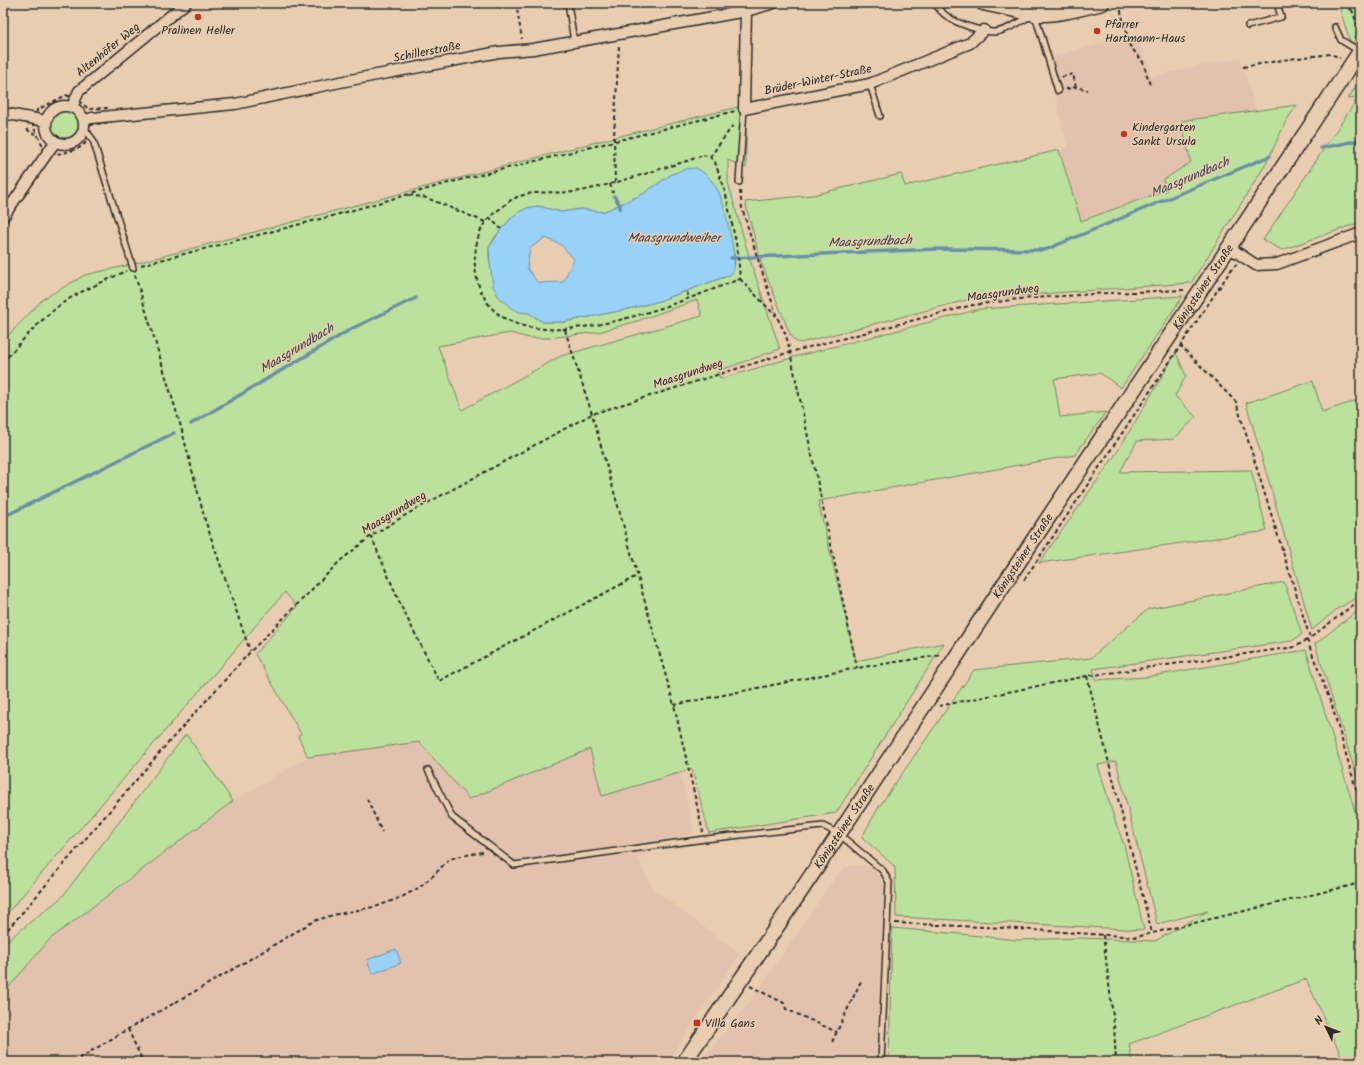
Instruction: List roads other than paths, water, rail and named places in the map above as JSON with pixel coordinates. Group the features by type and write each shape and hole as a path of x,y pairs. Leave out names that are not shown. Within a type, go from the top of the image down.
{"main road":[{"path":"983,3 1037,12 1060,13 1085,5 1102,3"},
{"name":"Königsteiner Straße","path":"684,1062 839,834 957,654 1230,248 1360,51"}],"street":[{"name":"Altenhöfer Weg","path":"72,107 79,90 186,3"},
{"name":"Schillerstraße","path":"86,128 98,117 235,104 499,52 524,50 574,42 746,11 774,3"},
{"path":"744,109 746,11"},
{"name":"Brüder-Winter-Straße","path":"744,109 870,84 970,43 984,30"},
{"path":"3,218 53,146 73,143 86,128 78,110 72,107 59,106 48,115 45,127 53,146"},
{"path":"3,113 46,121"},
{"path":"1230,248 1256,265 1277,264 1361,233"}],"lane":[{"path":"568,3 574,42"},
{"path":"935,3 947,16 958,22 995,32 1006,29 1037,12 1058,91"},
{"path":"1248,26 1281,17 1277,3"},
{"path":"1336,27 1341,40 1360,51"},
{"path":"870,84 880,116"},
{"path":"739,182 744,109"},
{"path":"86,128 93,140 133,268"},
{"path":"428,770 452,817 514,865 705,838 823,826 839,834 883,871 889,882 881,1062"}],"water":[{"name":"Maasgrundweiher","path":"696,168 704,173 716,187 720,195 732,242 734,268 730,275 656,302 564,322 543,322 529,313 519,312 511,308 498,296 493,286 489,248 501,229 517,213 527,208 538,206 561,212 581,209 603,212 643,194 672,174 685,169","holes":["545,238 560,244 574,259 563,282 538,283 527,268 530,248"]},
{"path":"396,949 401,963 372,974 367,960"}],"waterway":[{"name":"Maasgrundbach","path":"1321,148 1361,140"},
{"name":"Maasgrundbach","path":"731,258 938,249 1045,250 1270,156"},
{"path":"614,196 620,205 620,209"},
{"name":"Maasgrundbach","path":"191,424 353,328 416,298"},
{"name":"Maasgrundbach","path":"3,517 174,433"}],"place":[{"name":"Pralinen Heller","path":"198,17"},
{"name":"Pfarrer Hartmann-Haus","path":"1097,31"},
{"name":"Kindergarten Sankt Ursula","path":"1124,134"},
{"name":"Villa Gans","path":"697,1023"}]}
